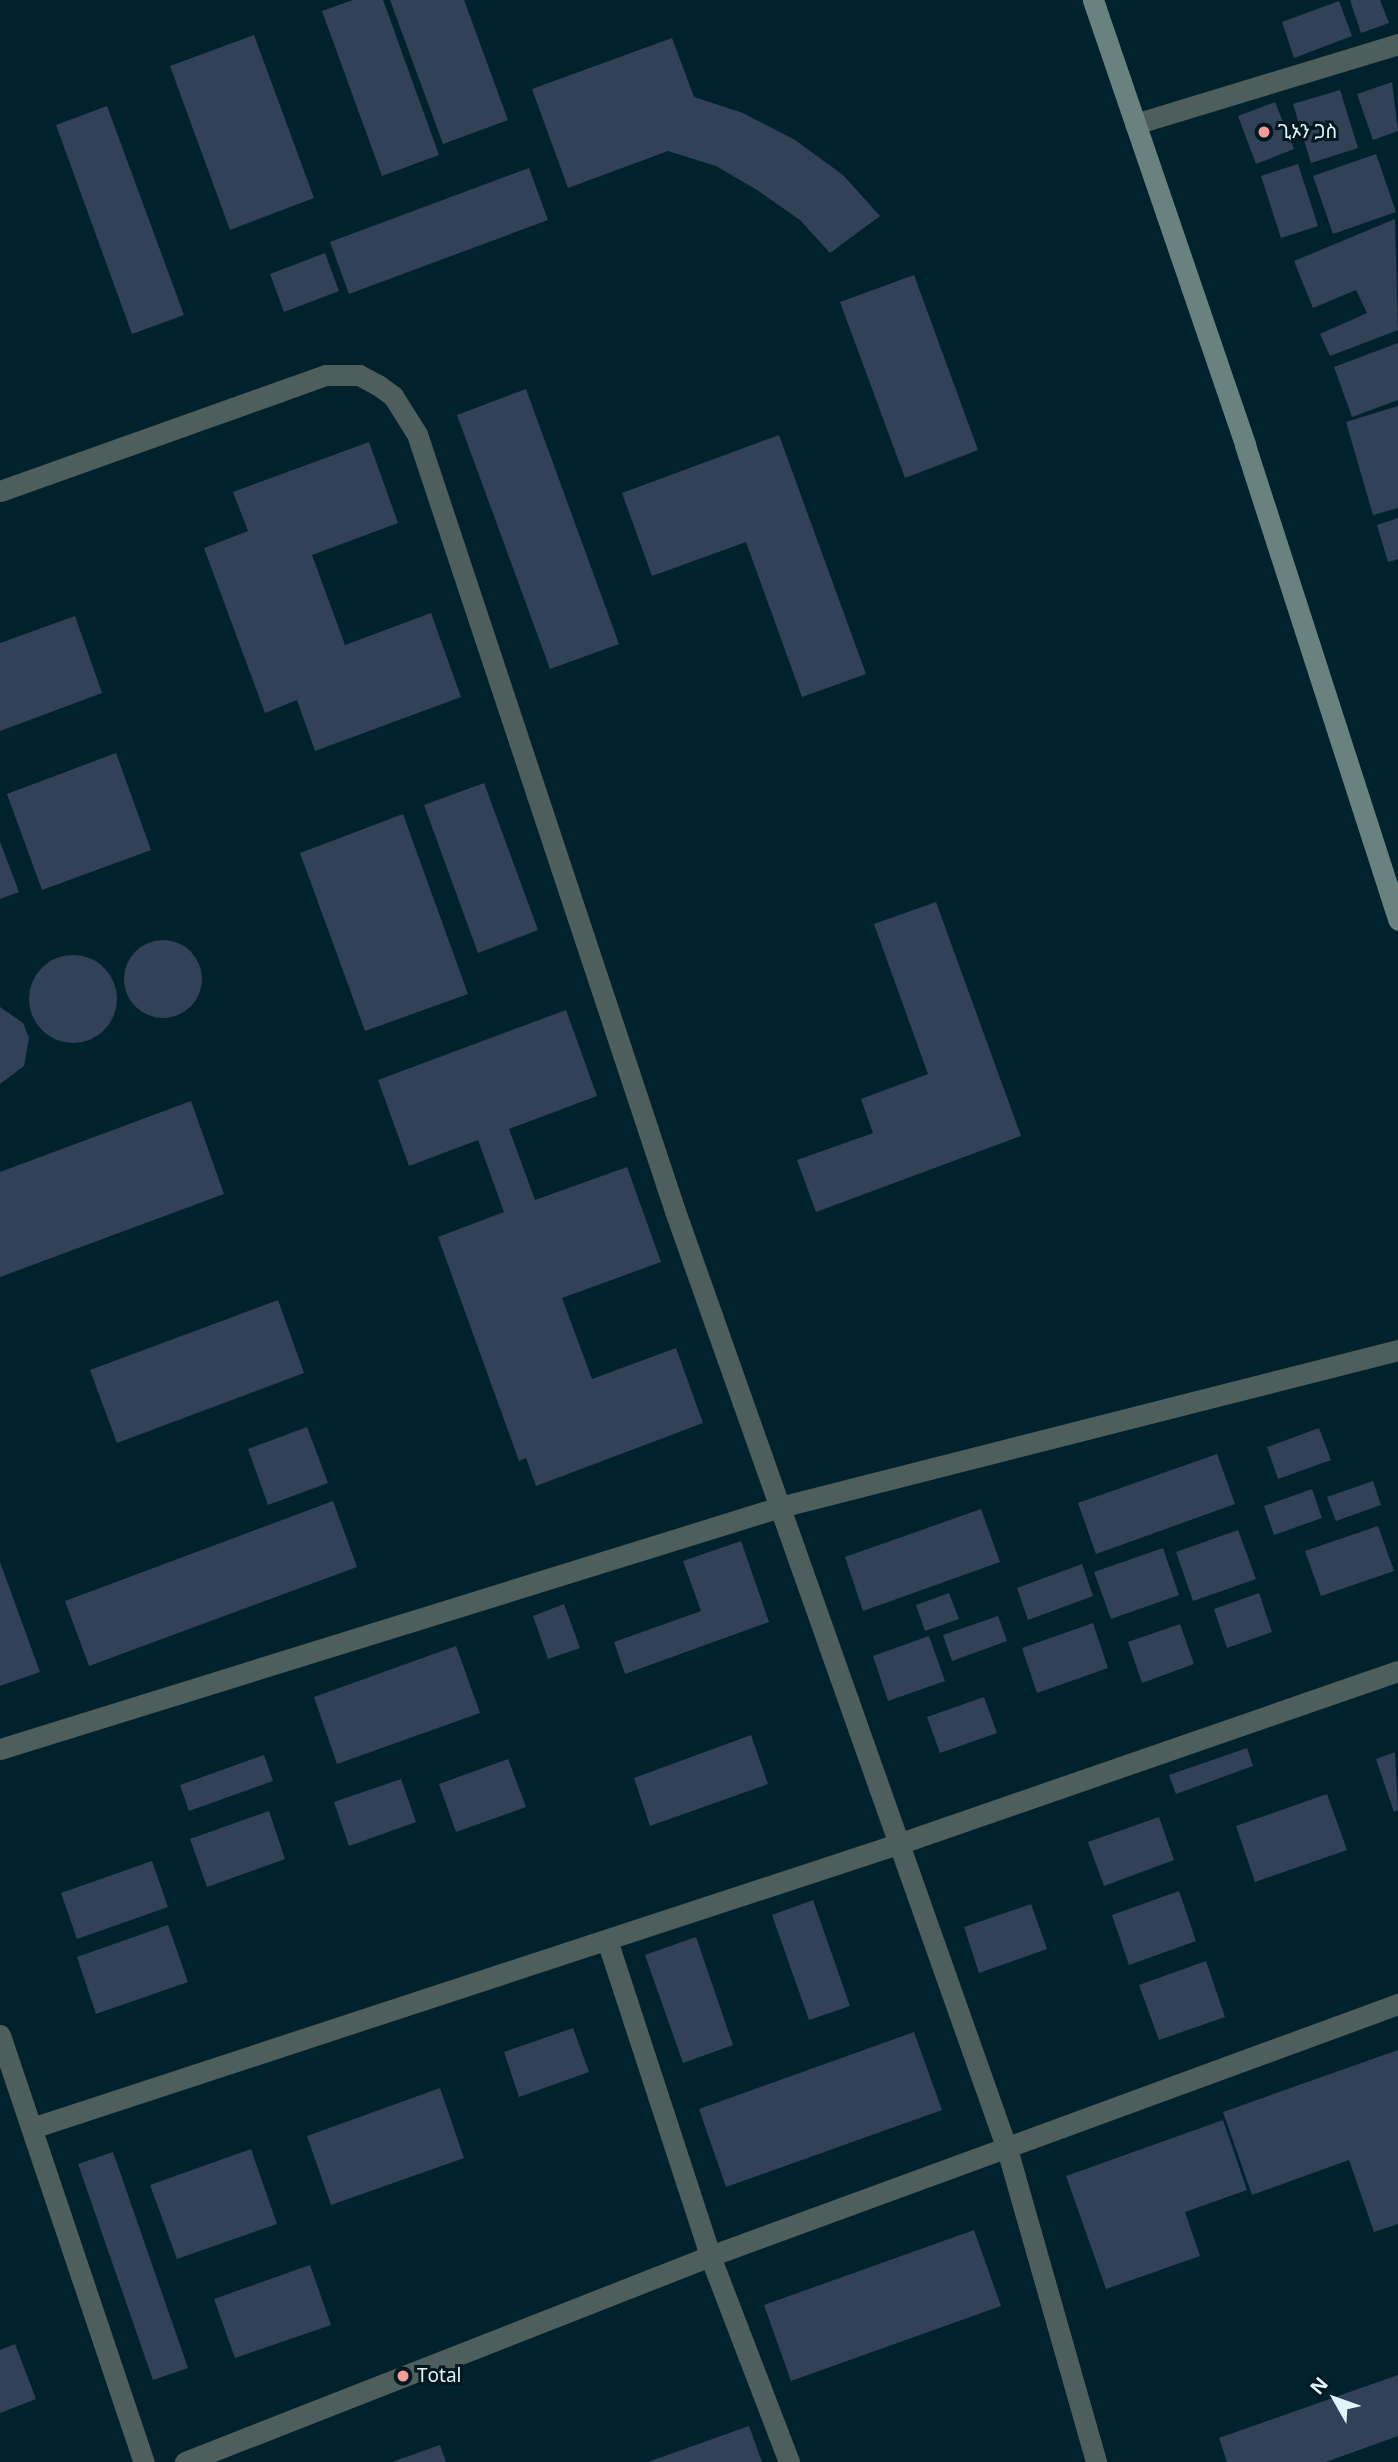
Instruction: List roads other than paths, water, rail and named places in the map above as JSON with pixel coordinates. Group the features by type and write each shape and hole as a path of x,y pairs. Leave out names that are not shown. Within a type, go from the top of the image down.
{"street":[{"path":"1093,0 1398,920"},
{"path":"1135,124 1398,44"},
{"path":"0,491 326,375 359,375 393,396 417,434 675,1211 1007,2149 1096,2462"},
{"path":"0,1749 780,1507 1398,1350"},
{"path":"32,2128 898,1844 1398,1671"},
{"path":"607,1940 710,2256 789,2462"},
{"path":"186,2462 710,2256 1398,2004"},
{"path":"0,2035 144,2462"}],"place":[{"name":"ጊኦን ጋስ","path":"1264,132"},
{"name":"Total","path":"403,2376"}]}
